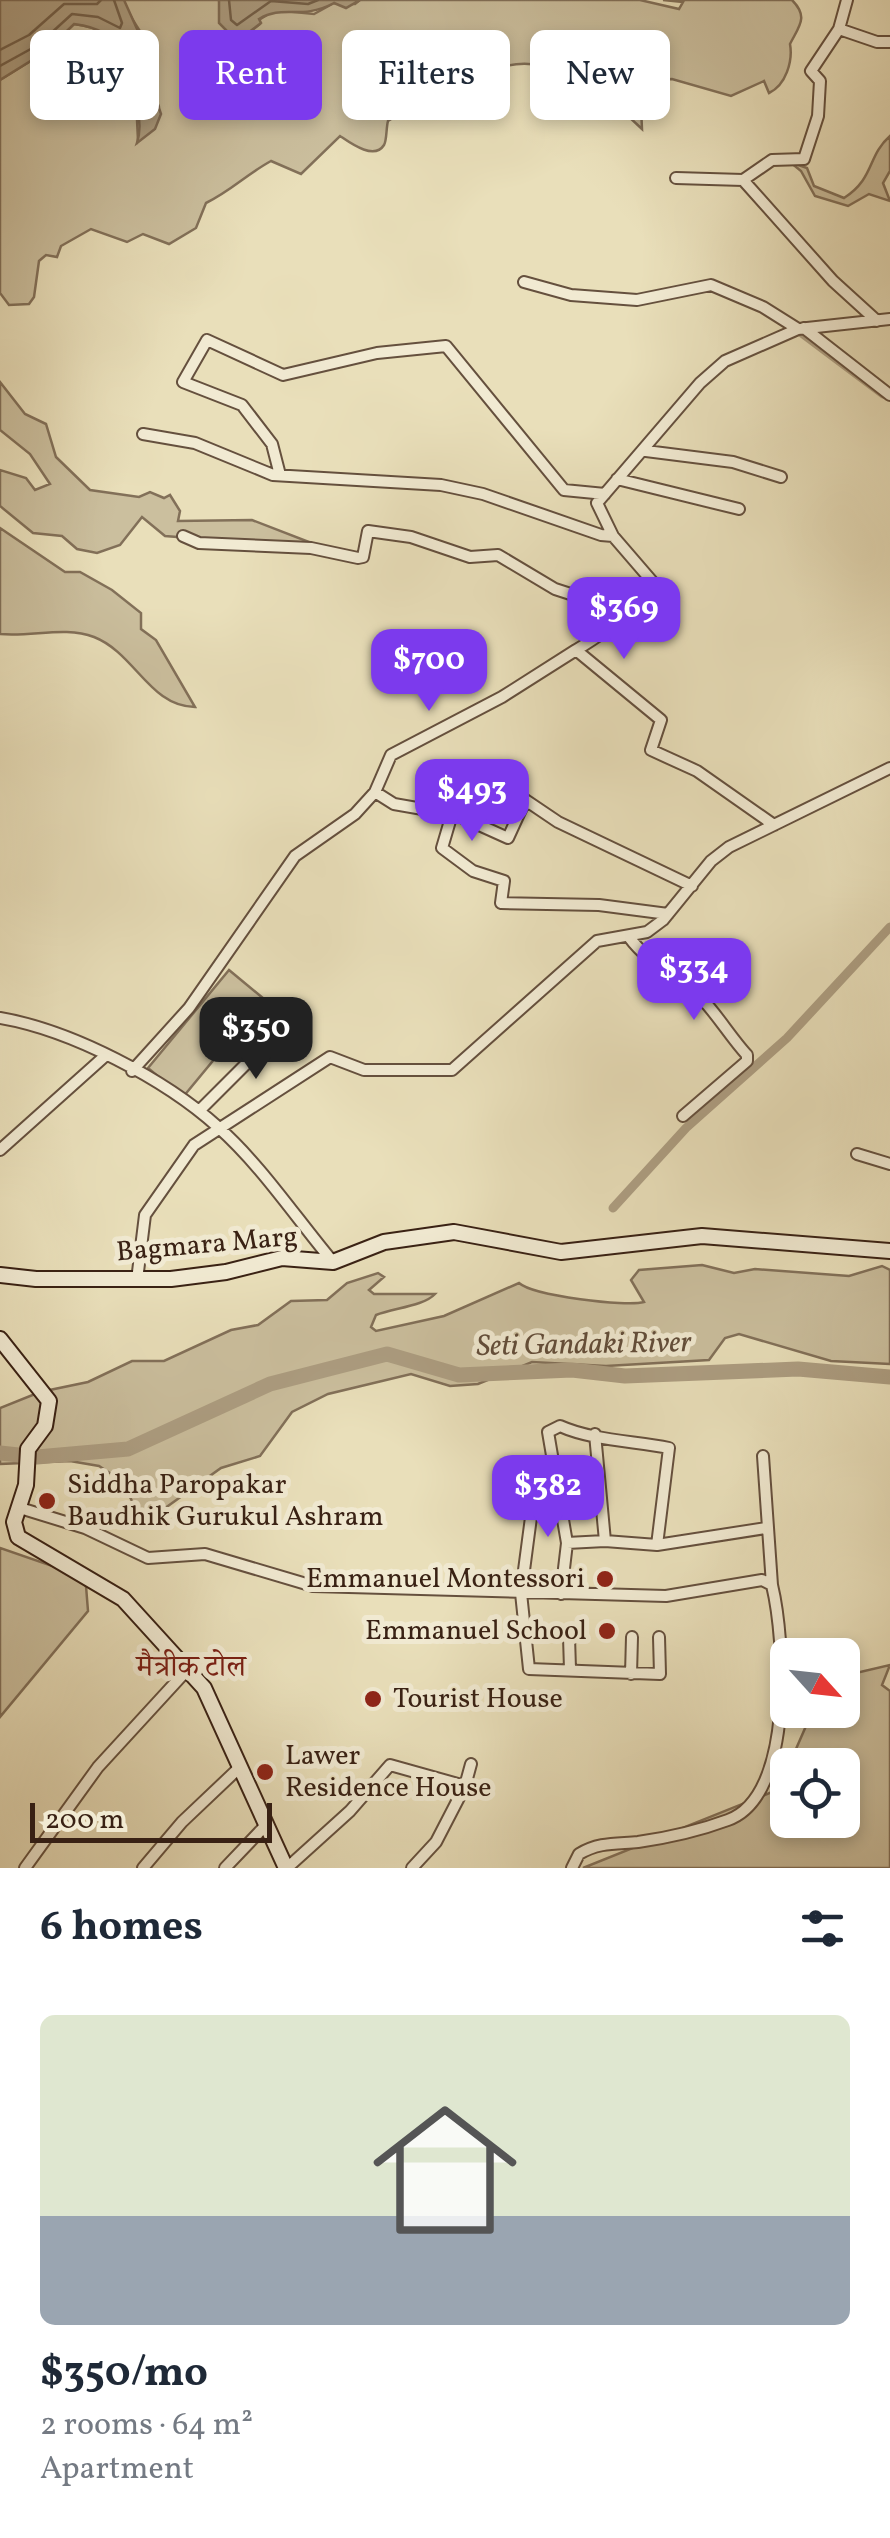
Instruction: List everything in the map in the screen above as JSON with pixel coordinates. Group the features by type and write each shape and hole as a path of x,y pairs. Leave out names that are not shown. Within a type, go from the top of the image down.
{"main road":[{"name":"Bagmara Marg","path":"0,1274 137,1280 226,1272 282,1258 333,1262 384,1242 454,1232 561,1252 702,1236 890,1252"},
{"path":"0,1339 49,1401 45,1426 28,1448 20,1508 14,1522 18,1536 123,1599 187,1670 215,1705 286,1868"}],"street":[{"path":"676,178 743,180 772,160 804,159 818,116 820,81 811,71 839,29 847,0"},
{"path":"839,29 876,42 890,42"},
{"path":"743,180 824,271 877,321"},
{"path":"524,282 570,295 637,300 711,285 801,328 890,395"},
{"path":"132,1071 189,1008 295,856 354,814 375,792 391,754 502,697 611,629 626,612 663,594 613,536 597,503 646,451 700,383 726,361 801,328 890,319"},
{"path":"280,475 272,444 242,405 183,382 206,340 282,375 377,353 446,346 564,490 605,494"},
{"path":"143,434 196,443 280,475 441,486 532,508 601,536 613,536"},
{"path":"646,451 744,464 781,478"},
{"path":"618,480 739,509"},
{"path":"182,536 199,543 311,548 358,558 363,557 368,531 392,532 470,557 498,556 555,589 626,612"},
{"path":"576,650 661,720 650,750 697,771 774,825"},
{"path":"137,1280 144,1215 194,1145 330,1057 364,1070 452,1070 500,1022 597,941 646,932 668,914 729,847 890,768"},
{"path":"488,774 587,837 692,886"},
{"path":"375,792 394,804 452,814 508,838 524,803 531,804"},
{"path":"452,814 442,848 474,871 504,881 498,900 501,904 599,905 668,914"},
{"path":"629,937 639,950 707,1004 718,1024 746,1055 747,1061 717,1091 683,1116"},
{"path":"0,1018 56,1033 105,1056 199,1111 222,1130 333,1262"},
{"path":"199,1111 284,1025"},
{"path":"0,1150 105,1056"},
{"path":"856,1154 890,1164"},
{"path":"562,1594 568,1543 548,1432 560,1426 580,1435 595,1434 669,1448 657,1545"},
{"path":"595,1434 605,1541"},
{"path":"572,1868 579,1854 605,1842 670,1835 725,1822 747,1808 778,1744 782,1672 766,1528 763,1456"},
{"path":"554,1468 537,1472 521,1593 529,1669 660,1674 659,1636"},
{"path":"20,1508 85,1528 148,1558 205,1554 313,1586 666,1596 762,1580 772,1585"},
{"path":"568,1543 657,1545 766,1528"},
{"path":"631,1674 632,1636"},
{"path":"570,1638 570,1669"},
{"path":"24,1868 98,1766 187,1670"},
{"path":"286,1868 350,1811 390,1764 465,1786"},
{"path":"412,1868 436,1842 465,1786 471,1764"},
{"path":"143,1868 182,1822 240,1767"},
{"path":"225,1868 266,1825"}],"shaded area":[{"path":"124,0 219,0 221,20 227,30 179,30 179,120 322,120 322,30 252,30 274,10 314,14 334,3 355,4 360,0 640,0 679,9 683,2 663,0 792,0 801,17 790,44 787,72 780,84 769,93 764,81 731,96 670,79 670,30 530,30 530,64 510,66 510,30 342,30 342,120 390,120 380,149 368,151 340,136 301,174 271,161 206,203 196,228 169,244 143,234 127,242 91,229 61,246 57,257 46,255 39,261 34,297 29,304 9,305 0,293 0,80 30,61 30,120 137,120 138,141 151,120 159,120 159,30 139,30"},
{"path":"74,24 96,30 68,30"},
{"path":"890,136 890,171 883,183 890,201 869,194 848,206 815,196 801,171 790,162 807,168 814,186 844,198 861,183 877,151"},
{"path":"0,382 25,414 46,424 56,457 90,490 139,497 150,492 164,498 170,495 180,511 178,521 252,520 327,549 165,536 142,517 120,545 97,553 77,549 62,536 33,533 0,506 0,470 26,478 35,490 50,484 30,454 0,430"},
{"path":"0,528 65,572 80,572 112,590 141,613 141,629 156,640 195,707 166,698 121,655 94,637 72,632 0,634"},
{"path":"229,970 264,999 183,1097 148,1068"},
{"path":"702,1265 734,1273 755,1269 849,1276 882,1266 890,1270 890,1364 831,1361 739,1334 725,1338 709,1360 606,1366 532,1362 478,1384 450,1386 411,1374 328,1394 292,1412 260,1456 221,1468 161,1511 146,1511 134,1505 122,1481 99,1466 70,1461 0,1464 0,1408 40,1392 88,1382 132,1361 164,1361 231,1330 258,1325 291,1301 327,1300 347,1283 378,1273 384,1277 369,1290 374,1294 435,1294 416,1304 376,1315 371,1327 376,1331 444,1316 519,1283 580,1299 644,1302 631,1280 639,1270"},
{"path":"0,1548 67,1571 86,1586 88,1611 0,1717"},
{"path":"890,1665 882,1685 890,1691 890,1868 583,1868 770,1793 770,1838 860,1838 860,1748 796,1748 805,1728 860,1728 860,1672"}],"water":[{"path":"0,0 124,0 137,30 97,30 74,24 68,30 30,30 30,61 0,80"},
{"path":"219,0 360,0 346,8 334,3 311,11 268,15 259,19 261,23 252,30 226,30 219,23"},
{"path":"139,120 159,120 155,129 137,143"}],"waterway":[{"path":"803,334 883,394"},
{"path":"613,1208 686,1128 787,1038 890,927"},
{"name":"Seti Gandaki River","path":"0,1453 37,1457 128,1449 270,1384 387,1354 459,1375 572,1370 625,1376 798,1369 890,1377"}],"place":[{"name":"Siddha Paropakar Baudhik Gurukul Ashram","path":"47,1501"},
{"name":"Emmanuel Montessori","path":"605,1579"},
{"name":"Emmanuel School","path":"607,1631"},
{"name":"Tourist House","path":"373,1699"},
{"name":"Lawer Residence House","path":"265,1772"}],"district":[{"name":"मैत्रीक टोल","path":"191,1668"}]}
